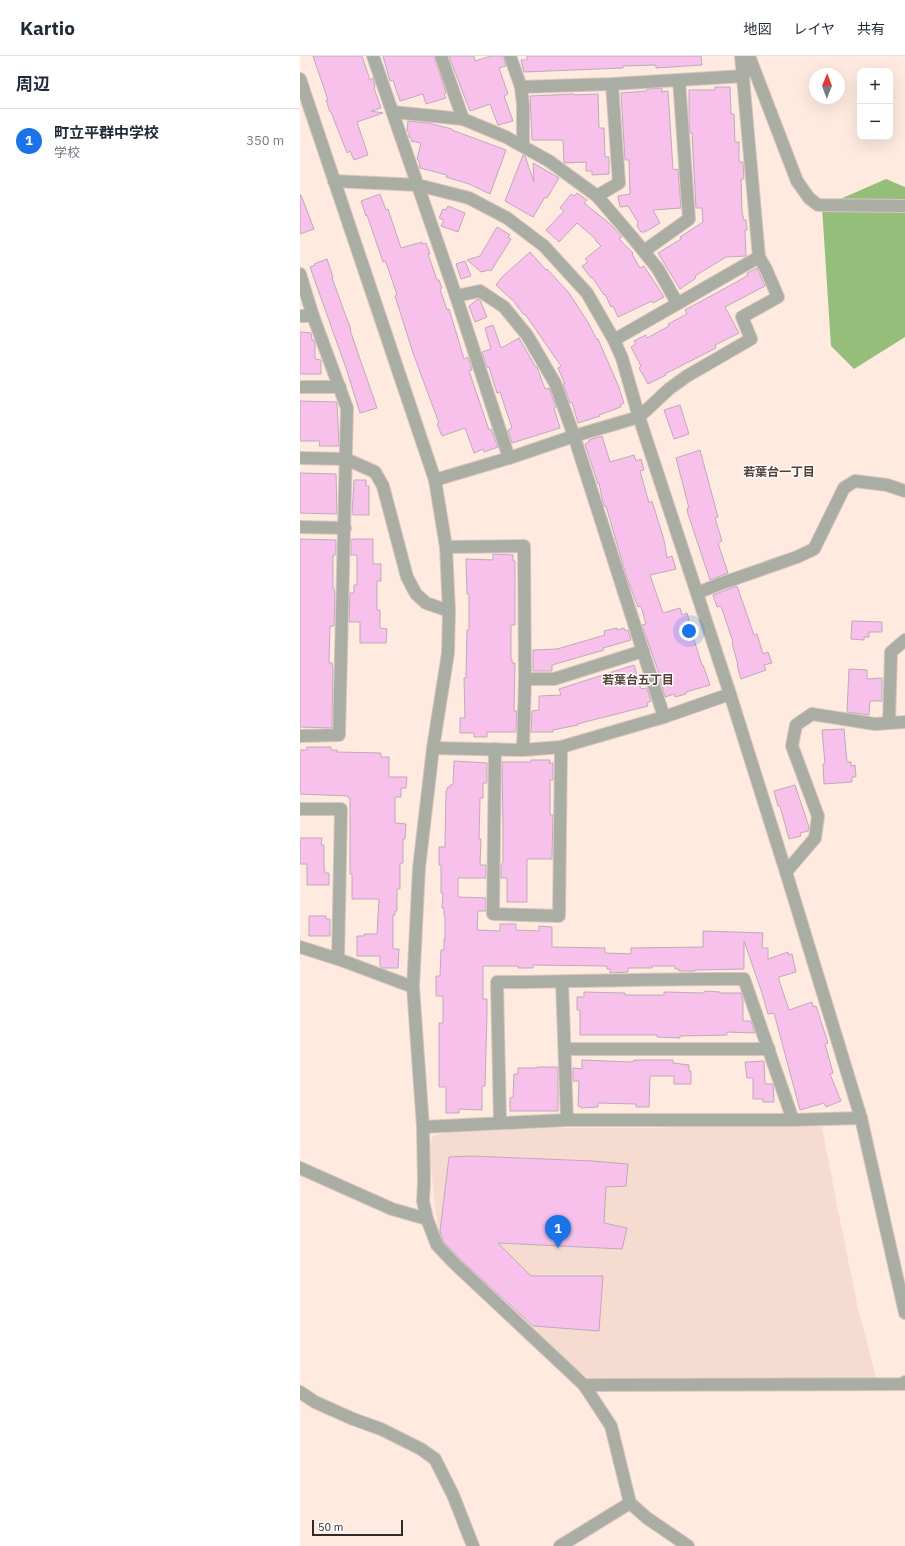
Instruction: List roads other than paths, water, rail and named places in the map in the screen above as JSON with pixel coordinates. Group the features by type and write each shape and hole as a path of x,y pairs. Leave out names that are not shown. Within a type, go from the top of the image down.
{"street":[{"path":"374,56 456,296 509,458"},
{"path":"442,56 462,119"},
{"path":"510,56 521,86 523,105 523,146"},
{"path":"435,480 639,416 669,389 751,339 742,317 778,296 766,269 759,258 746,127 744,76 741,56"},
{"path":"748,56 797,180 809,198 818,205 905,206"},
{"path":"521,86 612,84 744,76"},
{"path":"300,79 435,480 446,546 449,611 448,653 433,748 419,868 413,987 423,1127 423,1201 427,1219 437,1245 453,1262 584,1385 611,1426 630,1503 648,1518 688,1546"},
{"path":"644,251 690,219 679,80"},
{"path":"596,196 619,183 612,84"},
{"path":"393,112 462,119 506,137 550,162 596,196 658,269 676,304"},
{"path":"334,181 418,185 470,198 508,218 544,246 587,293 614,340 622,358 639,416 698,593 786,872 861,1118 905,1313"},
{"path":"614,340 759,258"},
{"path":"300,274 313,316 347,408 339,735 300,736"},
{"path":"456,296 480,291 504,307 527,335 555,383 574,436 664,717"},
{"path":"300,316 313,316"},
{"path":"300,387 340,387"},
{"path":"300,458 346,459 376,472 383,486 407,578 416,594 426,603 449,611"},
{"path":"698,593 797,557 814,549 844,488 855,481 887,485 905,491"},
{"path":"300,527 345,528"},
{"path":"446,546 524,546 525,679 523,750"},
{"path":"889,723 891,652 905,640"},
{"path":"525,679 554,680 643,651"},
{"path":"433,748 523,750 561,747 664,717 730,694"},
{"path":"786,872 815,838 818,816 792,746 796,725 812,714 875,724 905,722"},
{"path":"495,749 493,914 559,916 561,747"},
{"path":"300,809 341,810 338,959"},
{"path":"300,948 338,959 413,987"},
{"path":"500,1122 497,982 694,979 744,980 793,1120"},
{"path":"562,982 567,1120"},
{"path":"565,1049 769,1049"},
{"path":"423,1127 500,1122 567,1120 793,1120 861,1118"},
{"path":"300,1168 392,1208 427,1219"},
{"path":"584,1385 903,1384 905,1382"},
{"path":"300,1392 315,1402 382,1429 421,1449 436,1459 453,1495 473,1546"},
{"path":"560,1546 630,1503"}],"place":[{"name":"町立平群中学校","path":"558,1248"}],"district":[{"name":"若葉台一丁目","path":"779,472"},
{"name":"若葉台五丁目","path":"638,680"}]}
